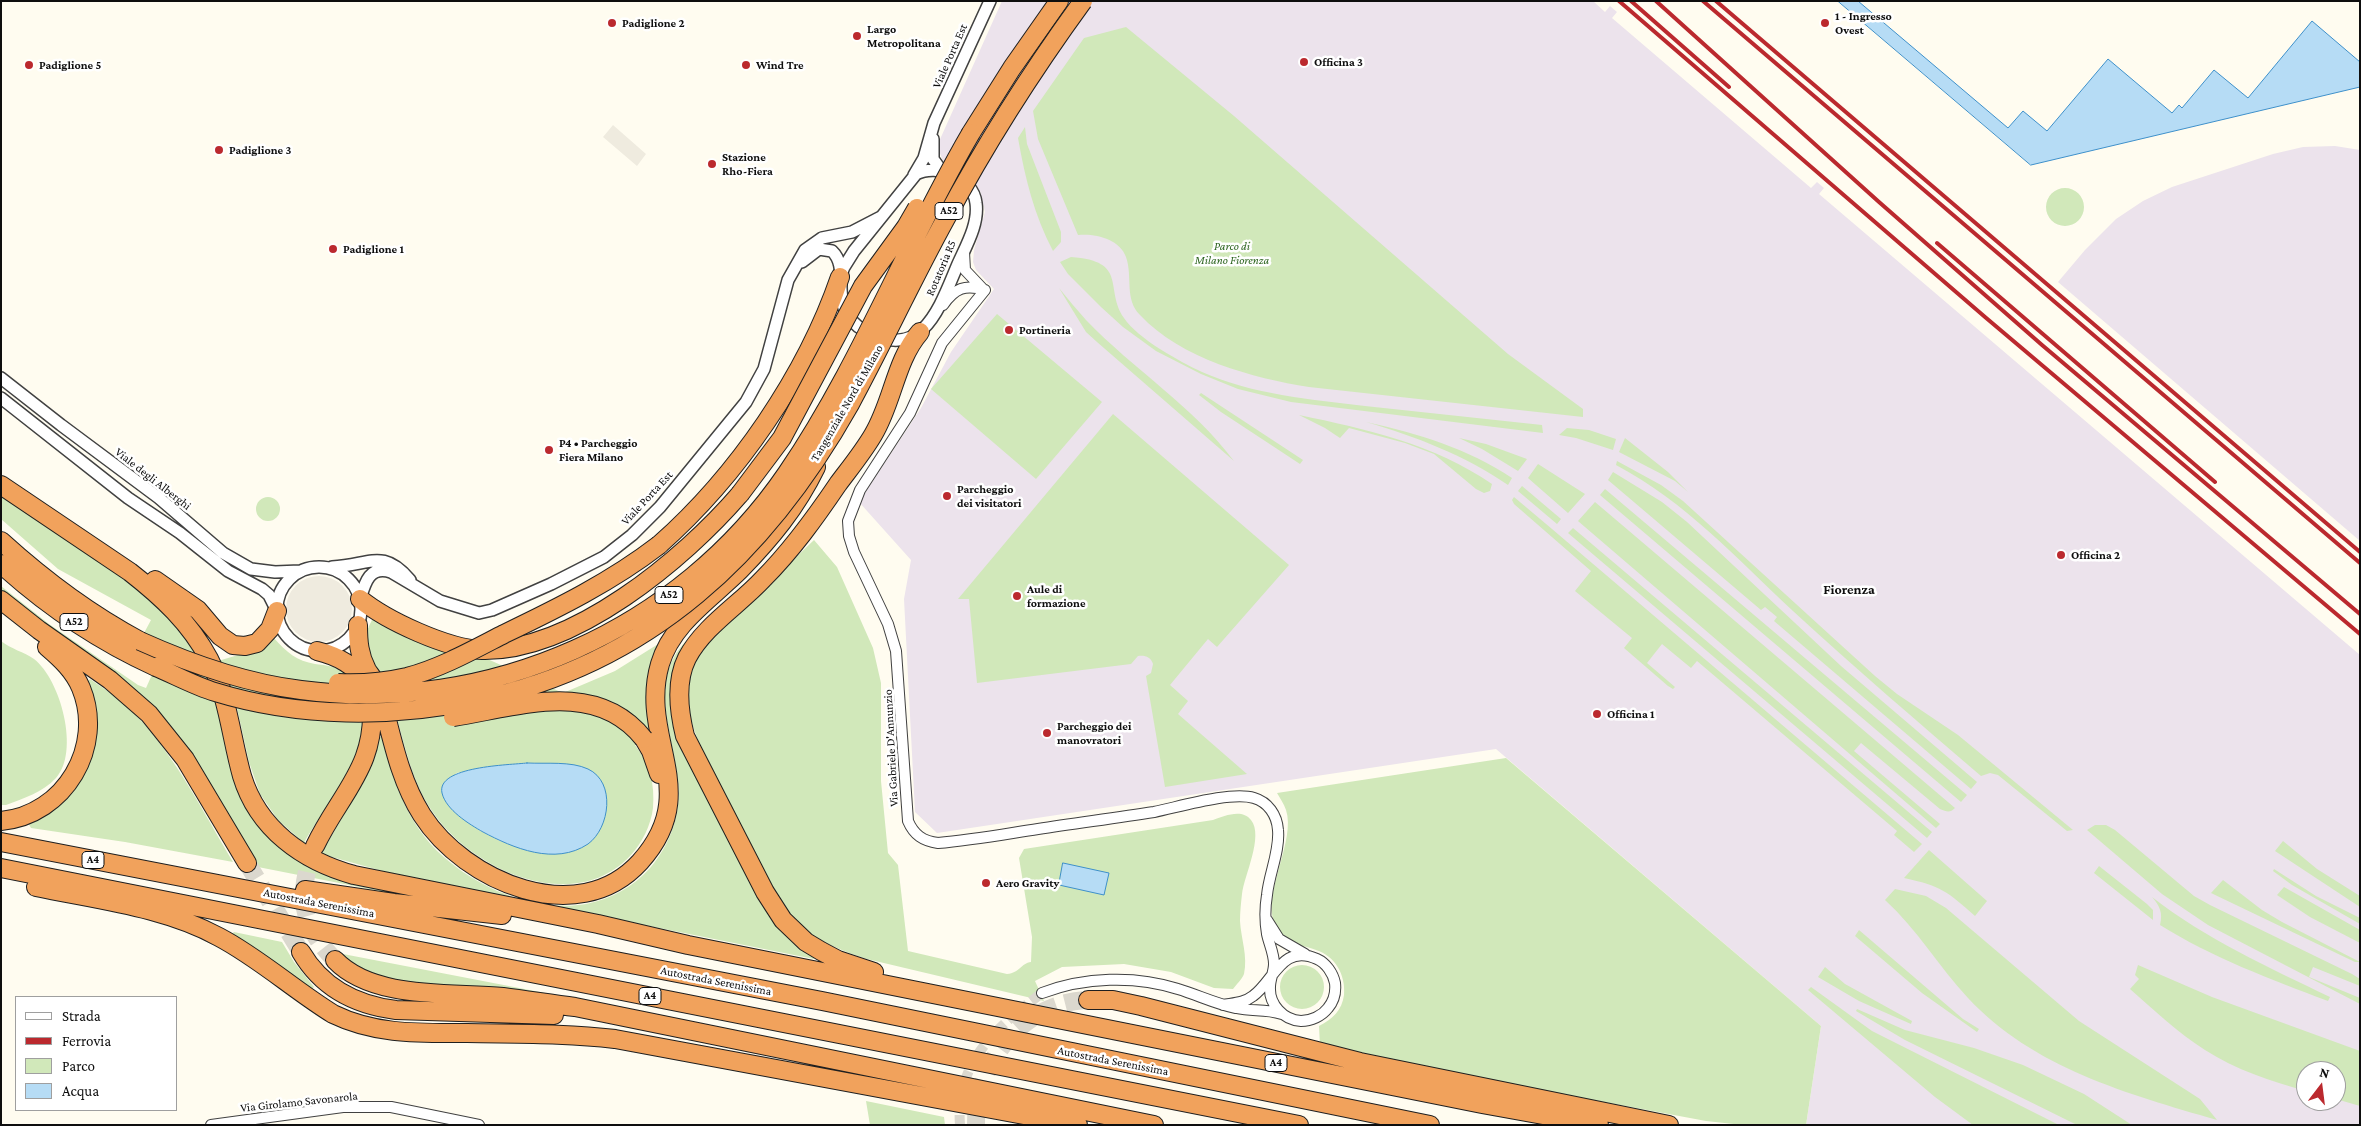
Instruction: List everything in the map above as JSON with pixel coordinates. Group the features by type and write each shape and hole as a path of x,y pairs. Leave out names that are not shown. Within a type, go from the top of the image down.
{"highway":[{"name":"Tangenziale Nord di Milano","path":"1,541 85,609 140,641 180,658 232,676 298,690 365,695 427,691 472,684 536,666 585,646 655,605 718,555 754,516 787,473 830,403 930,206 971,132 1012,68 1059,1"},
{"name":"Tangenziale Nord di Milano","path":"1,564 69,618 116,647 156,667 213,691 249,700 296,708 358,712 433,708 511,692 542,682 593,661 667,618 726,571 776,514 798,485 833,432 982,153 1031,75 1083,1"},
{"path":"360,599 386,617 444,641 468,648 493,650 528,643 578,623 636,590 692,545 713,525 740,494 782,438 870,275 906,227 925,192 971,132"},
{"path":"180,658 322,682 362,682 406,677 443,664 571,601 622,572 659,545 702,505 739,460 792,380 819,330 840,277"},
{"path":"920,332 910,344 904,357 874,433 798,542 762,581 705,634 687,659 680,686 679,713 685,736 765,892 783,920 806,942 838,960 856,967 959,990 1071,1021"},
{"path":"358,625 360,655 378,686 405,783 422,815 453,851 478,869 520,888 555,894 588,892 611,884 627,874 641,861 655,841 660,819 662,794 652,739 655,686 660,662 673,636 693,613 740,570 780,525 802,496 833,432"},
{"path":"1,485 150,587 191,629 219,681 248,790 262,816 295,850 323,865 354,874 598,924 688,945"},
{"path":"60,524 181,597 204,615 224,640 233,645 246,646 257,643 270,629 277,611"},
{"path":"1,600 39,630 110,680 149,714 185,759 247,863"},
{"path":"1,604 72,671 81,688 88,719 88,740 83,759 68,784 37,810 1,821"},
{"path":"317,651 346,662 368,683 385,716"},
{"path":"315,846 363,764 371,730 372,715 368,683"},
{"path":"249,700 336,724 430,720 544,702 578,701 606,708 652,739"},
{"name":"Autostrada Serenissima","path":"1,842 793,996 1430,1125"},
{"name":"A4","path":"1,868 1299,1125"},
{"path":"185,877 329,892 394,904 518,917 688,945 1071,1021"},
{"path":"1,880 156,913 197,926 235,946 333,1014 365,1027 400,1032 591,1036 760,1065 1078,1125"},
{"path":"301,952 308,964 326,983 347,996 373,1006 396,1010 572,1016 762,1047"},
{"path":"335,960 358,978 388,988 504,997 575,1007 762,1047 1154,1125"},
{"path":"1088,1000 1113,1000 1141,1006 1360,1062 1669,1125"},
{"name":"A4","path":"1071,1021 1482,1104 1600,1125"},
{"path":"1482,1104 1567,1125"}],"street":[{"name":"Viale Porta Est","path":"911,179 924,158 934,123 990,1"},
{"name":"Viale Porta Est","path":"934,123 933,159 941,170"},
{"path":"840,277 850,258 911,179 921,172 941,170"},
{"name":"Rotatoria R5","path":"840,277 840,294 844,310 849,318 864,330 895,340 905,340 920,332 937,314 965,248 975,219 976,201 969,188 962,181 941,170"},
{"name":"Viale Porta Est","path":"327,567 354,566 384,560 400,568 415,585 430,597 470,612 487,611 552,584 604,557 632,535 660,507 709,449 753,392 768,359 785,288 805,250 815,241 828,235 852,232 881,216"},
{"name":"Viale Porta Est","path":"794,268 816,250 823,248 835,254 840,277"},
{"path":"965,248 964,270 984,290"},
{"path":"937,314 949,296 958,289 968,287 984,290"},
{"name":"Via Gabriele D'Annunzio","path":"984,290 942,343 910,413 860,490 848,521 849,536 854,552 884,616 896,651 907,814 911,827 923,839 938,843 1154,812 1224,798 1248,796 1255,798 1270,809 1276,818 1279,831 1267,894 1267,935 1274,959 1272,976"},
{"name":"Viale degli Alberghi","path":"1,378 159,498 223,553 251,568 275,572 300,571"},
{"path":"1,398 128,498 180,533 228,571 262,589 273,602 287,635 302,647 317,651 340,646 351,637 358,625 360,599 352,582 345,576 327,567 309,568 300,571 283,587 277,611"},
{"name":"Viale Porta Est","path":"360,599 367,578 378,570 391,572 415,585"},
{"path":"1042,993 1059,987 1088,981 1136,981 1173,987 1223,1004 1244,1009 1262,1009 1283,1014 1292,1019 1311,1020 1320,1016 1333,1001 1335,982 1331,973 1318,959 1308,956 1279,939 1266,919"},
{"path":"1223,1004 1239,1003 1251,998 1272,976 1279,965 1289,958 1308,956"},
{"path":"1272,976 1270,993 1272,1001 1283,1014"},
{"name":"Via Girolamo Savonarola","path":"211,1125 343,1107 391,1107 479,1125"}],"shaded area":[{"path":"1002,1 1593,1 1605,12 1610,6 1617,12 1612,18 1811,188 1817,182 1824,188 1819,194 2360,655 2360,1125 1806,1125 1821,1026 1496,749 937,833 915,812 904,599 911,560 859,502 921,408 951,352 994,289 976,270 973,262 974,250 985,212 980,191 966,173 943,161 937,146"},
{"path":"613,125 646,154 637,166 603,137"},
{"path":"2335,146 2360,150 2360,541 2058,282 2085,250 2116,219 2143,201 2172,187 2273,154 2303,147"},
{"path":"319,576 332,579 342,586 349,596 352,609 349,622 342,632 332,639 319,642 306,639 296,632 289,622 286,609 289,596 296,586 306,579"}],"green space":[{"name":"Parco di Milano Fiorenza","path":"1126,27 1234,116 1508,354 1583,409 1583,417 1287,383 1242,372 1219,364 1176,344 1157,330 1135,309 1130,295 1128,265 1123,251 1106,238 1078,235 1038,139 1033,111 1084,38"},
{"path":"1025,127 1027,144 1061,232 1061,242 1053,251 1035,210 1024,167 1018,138"},
{"path":"2065,188 2078,194 2084,207 2078,220 2065,226 2052,220 2046,207 2052,194"},
{"path":"1071,257 1101,264 1108,270 1112,278 1118,307 1130,326 1139,334 1182,362 1222,380 1262,391 1303,398 1542,425 1543,433 1291,402 1238,389 1201,374 1156,351 1123,327 1068,274 1060,262"},
{"path":"1059,288 1104,338 1182,405 1218,441 1234,461 1086,332"},
{"path":"997,314 1102,402 1036,479 931,389"},
{"path":"1201,393 1303,460 1300,464 1221,412 1199,395"},
{"path":"1113,414 1289,565 1217,647 1208,639 1170,685 1188,701 1178,714 1247,774 1165,787 1146,676 1151,673 1153,664 1145,656 1138,656 1131,664 977,683 969,599 958,599"},
{"path":"1299,415 1374,432 1423,448 1470,470 1492,484 1490,491 1484,493 1476,489 1434,454 1405,443 1349,428 1340,438"},
{"path":"1366,422 1442,443 1478,458 1512,478 1508,485 1491,474 1440,448"},
{"path":"1567,428 1589,430 1616,439 1613,450 1576,438 1559,435"},
{"path":"1459,438 1486,444 1527,459 1518,471 1482,449"},
{"path":"1625,438 1668,472 1688,492 1675,481 1619,452"},
{"path":"1617,461 1661,485 1683,501 1875,676 1897,694 1958,735 2073,830 2067,831 1998,775 1990,773 1981,776 1816,632 1688,513 1616,465"},
{"path":"1538,464 1585,494 1568,513 1528,478"},
{"path":"1613,472 1662,502 1687,522 1841,666 1977,782 1971,789 1774,621 1777,617 1765,607 1761,610 1608,480"},
{"path":"1522,486 1561,519 1557,524 1518,491"},
{"path":"1605,489 1967,795 1961,802 1600,495"},
{"path":"1,493 93,554 162,606 190,641 208,673 224,718 280,846 442,899 425,900 258,867 191,754 159,713 138,693 47,628 1,591 1,586 49,624 138,685 146,688 159,659 136,648 151,620 58,569 1,519"},
{"path":"268,497 276,501 280,509 276,517 268,521 260,517 256,509 260,501"},
{"path":"1514,497 1922,844 1914,852 1894,835 1897,831 1697,661 1691,668 1662,644 1647,663 1675,687 1673,689 1668,686 1624,648 1632,638 1575,591 1591,571 1514,504 1512,500"},
{"path":"1595,502 1955,808 1952,811 1940,809 1861,743 1854,751 1940,824 1936,828 1578,521"},
{"path":"1573,528 1932,832 1927,838 1568,533"},
{"path":"814,540 837,567 873,648 881,683 881,781 888,853 898,865 908,951 1007,974 1015,972 1031,962 1032,937 1019,858 1024,849 1213,820 1227,815 1243,814 1251,820 1255,836 1242,894 1240,921 1245,954 1244,974 1233,989 1214,988 1171,972 1124,964 1062,967 1035,981 1044,1001 867,959 826,943 808,932 791,917 775,892 703,753 690,714 687,688 694,664 714,636"},
{"path":"373,618 483,657 563,693 615,671 663,641 648,714 651,734 635,745 648,767 653,791 653,808 645,833 631,855 608,873 581,883 553,884 525,878 497,867 472,851 449,832 432,811 419,788 389,693 368,654 366,639 368,628","holes":["528,763 577,766 539,853 500,841 479,830 456,773"]},
{"path":"696,632 685,650 688,756 815,955 814,959 404,877 321,854 367,775 373,758 376,737 382,737 398,790 414,822 437,850 465,873 497,891 532,902 550,905 586,904 604,899 621,891 650,868 664,848 673,827 679,792 667,721 666,683 670,665 680,648"},
{"path":"274,638 283,648 297,658 309,663 335,668 347,674 358,690 364,709 363,729 358,749 337,790 304,843 278,820 260,794 249,762 237,708 218,661 265,647"},
{"path":"1,641 34,659 44,669 59,699 67,734 63,766 56,778 39,791 6,805 1,805"},
{"path":"90,679 126,705 150,731 176,767 233,862 125,842 31,828 27,821 69,794 79,782 86,769 92,741 87,682"},
{"path":"1506,758 1821,1026 1806,1125 1743,1125 1706,1121 1422,1068 1320,1046 1319,1026 1333,1017 1339,1010 1344,995 1343,980 1338,967 1329,957 1286,939 1277,930 1274,922 1272,910 1273,896 1284,851 1288,822 1286,810 1277,793"},
{"path":"2095,825 2106,825 2115,830 2194,896 2360,979 2360,986 2313,967 2309,977 2360,998 2360,1004 2208,925 2162,894 2087,830"},
{"path":"2283,841 2317,869 2360,896 2360,907 2275,851"},
{"path":"1929,850 1987,901 1975,916 1943,891 1927,884 1904,878"},
{"path":"2099,866 2153,910 2153,920 2094,873"},
{"path":"2274,869 2316,896 2360,918 2360,924 2292,885 2273,871"},
{"path":"2223,880 2262,910 2282,922 2360,962 2355,962 2211,893"},
{"path":"2284,887 2360,930 2360,943 2310,917 2277,895"},
{"path":"1895,889 1926,896 1946,908 2079,1021 2200,1099 2217,1120 2150,1100 2084,1076 2052,1061 2022,1043 1994,1022 1968,998 1897,911 1885,900"},
{"path":"2152,897 2216,939 2330,997 2328,1001 2221,958 2180,937 2160,925 2160,910"},
{"path":"1859,930 1963,1019 1979,1029 1977,1032 1922,993 1855,936"},
{"path":"234,932 282,942 294,962 314,987 312,989 232,934"},
{"path":"343,954 571,998 391,980 370,975 344,958"},
{"path":"1302,965 1314,969 1320,975 1324,987 1320,999 1314,1005 1302,1009 1290,1005 1284,999 1280,987 1284,975 1290,969"},
{"path":"2138,965 2212,997 2360,1051 2360,1106 2346,1102 2346,1061 2296,1061 2296,1088 2241,1069 2195,1043 2130,989 2139,979 2135,975"},
{"path":"1825,967 1845,984 1912,1021 1911,1024 1859,1001 1818,977"},
{"path":"1811,987 1872,1031 2059,1125 1973,1125 1935,1097 1808,990"},
{"path":"1857,1009 1905,1030 1974,1048 2023,1065 2084,1094 2132,1125 2077,1125 1905,1040 1856,1011"},
{"path":"866,1101 944,1117 945,1125 870,1125"}],"water":[{"path":"1838,1 1858,1 2008,128 2023,111 2047,131 2108,59 2172,113 2179,105 2182,108 2214,70 2248,98 2312,21 2360,62 2360,87 2031,165"},
{"path":"558,763 581,766 597,775 603,784 607,805 601,827 588,844 562,854 548,854 521,849 507,844 471,825 453,811 444,799 442,793 443,784 450,777 462,772 491,766"},
{"path":"1063,863 1109,873 1104,895 1059,885"}],"tunnel":[{"path":"315,846 305,879 305,907 308,921 314,934 335,960"},
{"path":"247,863 301,952"},
{"path":"960,1125 960,1103 964,1083 982,1048 1010,1019 1042,993"},
{"path":"976,1125 978,1102 984,1080 994,1059 1007,1040 1024,1024 1043,1012 1064,1003 1088,1000"}],"railway":[{"path":"1619,1 1985,317 2360,634"},
{"path":"1631,1 1729,87"},
{"path":"1656,1 1879,202 2042,345 2360,614"},
{"path":"1703,1 2360,563"},
{"path":"1716,1 2360,552"},
{"path":"1937,243 2215,482"}],"place":[{"name":"Padiglione 2","path":"612,23"},
{"name":"1 - Ingresso Ovest","path":"1825,23"},
{"name":"Largo Metropolitana","path":"857,36"},
{"name":"Officina 3","path":"1304,62"},
{"name":"Padiglione 5","path":"29,65"},
{"name":"Wind Tre","path":"746,65"},
{"name":"Padiglione 3","path":"219,150"},
{"name":"Stazione Rho-Fiera","path":"712,164"},
{"name":"Padiglione 1","path":"333,249"},
{"name":"Portineria","path":"1009,330"},
{"name":"P4 • Parcheggio Fiera Milano","path":"549,450"},
{"name":"Parcheggio dei visitatori","path":"947,496"},
{"name":"Officina 2","path":"2061,555"},
{"name":"Aule di formazione","path":"1017,596"},
{"name":"Officina 1","path":"1597,714"},
{"name":"Parcheggio dei manovratori","path":"1047,733"},
{"name":"Aero Gravity","path":"986,883"}],"district":[{"name":"Fiorenza","path":"1849,590"}]}
